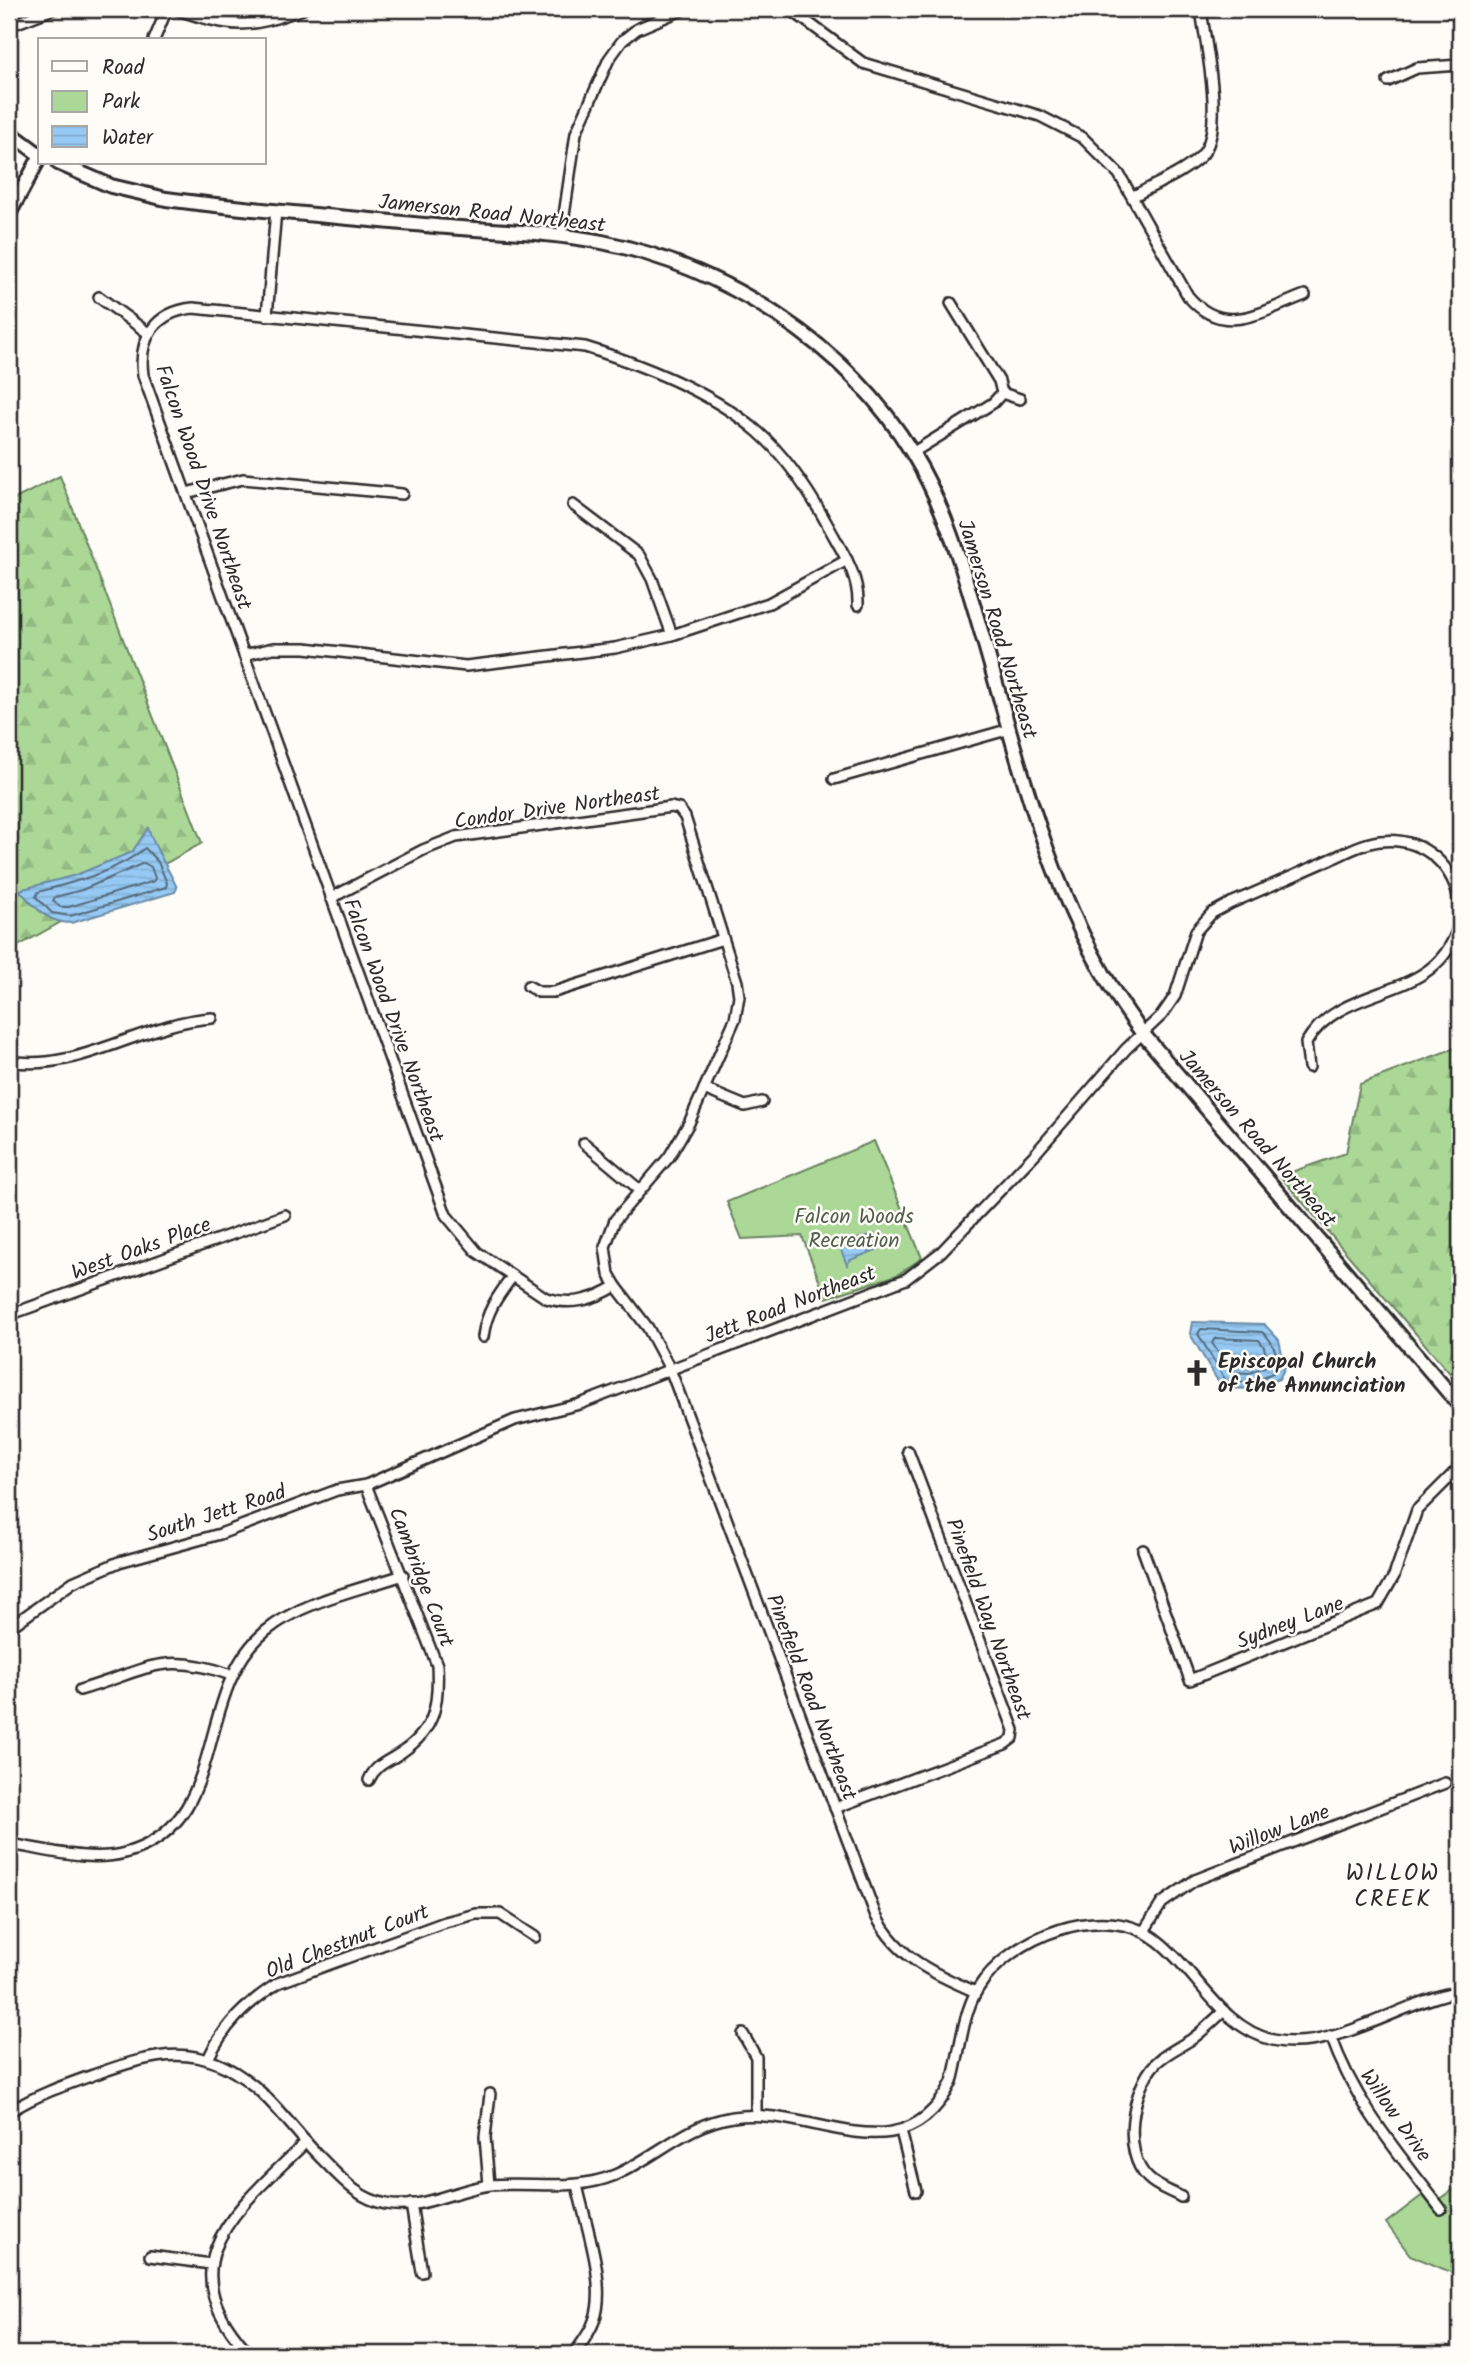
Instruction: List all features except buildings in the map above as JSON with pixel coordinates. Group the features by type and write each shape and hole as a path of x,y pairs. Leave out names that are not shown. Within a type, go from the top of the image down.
{"street":[{"path":"9,26 53,9"},
{"path":"155,38 167,9"},
{"path":"175,9 219,24 248,26 303,9"},
{"path":"561,236 572,149 609,59 622,41 637,29 684,9"},
{"path":"790,9 843,51 877,69 1054,121 1096,148 1134,196 1188,296 1204,313 1222,320 1244,318 1305,295"},
{"path":"1134,196 1189,166 1202,156 1212,138 1213,114 1201,9"},
{"path":"1388,81 1417,68 1460,65"},
{"path":"9,132 38,154"},
{"path":"9,214 38,160"},
{"name":"Jamerson Road Northeast","path":"60,164 111,186 166,199 561,236 641,252 703,272 741,293 810,340 845,371 879,407 912,453 958,553 1039,829 1068,908 1101,973 1143,1034 1460,1406"},
{"path":"267,316 276,211"},
{"path":"99,297 148,333 160,319 183,309 584,347 619,357 717,404 758,432 800,480 847,560 856,577 858,606"},
{"path":"951,303 999,381 1002,393"},
{"name":"Falcon Wood Drive Northeast","path":"148,333 141,352 143,375 446,1215 463,1239 512,1276 559,1302 586,1300 616,1286"},
{"path":"912,453 993,403 1002,393"},
{"path":"1002,393 1020,399"},
{"path":"186,493 243,479 402,494"},
{"path":"573,505 639,555 652,579 672,635"},
{"path":"244,654 273,648 305,648 473,665 615,648 672,635 769,603 847,560"},
{"path":"834,779 1010,729"},
{"name":"Condor Drive Northeast","path":"331,898 423,850 456,837 679,808 685,817 737,982 738,1007 680,1141 615,1220 607,1238 606,1260 616,1286 649,1328 670,1368"},
{"name":"Jett Road Northeast","path":"443,1451 514,1420 580,1404 906,1279 924,1269 1034,1155 1126,1049 1170,1006 1182,975 1189,944 1212,913 1362,846 1400,841 1427,850 1453,879 1460,908"},
{"path":"1309,1067 1306,1042 1317,1027 1341,1010 1437,966 1453,942 1460,919"},
{"path":"528,986 538,992 554,992 723,939"},
{"path":"9,1061 70,1060 185,1020 212,1018"},
{"path":"704,1089 745,1106 762,1102"},
{"path":"584,1143 640,1190"},
{"name":"West Oaks Place","path":"9,1315 285,1215"},
{"path":"483,1337 485,1318 492,1303 512,1276"},
{"name":"Pinefield Road Northeast","path":"670,1368 876,1916 892,1941 923,1967 976,1992"},
{"name":"South Jett Road","path":"9,1628 57,1592 106,1567 220,1534 337,1490 366,1485 443,1451"},
{"name":"Pinefield Way Northeast","path":"835,1808 1005,1744 1013,1738 1014,1730 908,1451"},
{"name":"Sydney Lane","path":"1143,1550 1190,1680 1378,1604 1394,1576 1417,1510 1460,1466"},
{"name":"Cambridge Court","path":"366,1485 437,1665 439,1697 433,1719 421,1735 404,1751 374,1768 369,1780"},
{"path":"9,1844 89,1856 123,1854 150,1842 179,1819 195,1797 219,1706 231,1675 266,1631 305,1609 403,1574"},
{"path":"80,1690 163,1662 200,1664 231,1675"},
{"name":"Willow Lane","path":"1144,1931 1162,1903 1195,1880 1445,1783"},
{"name":"Old Chestnut Court","path":"208,2059 227,2024 278,1983 445,1922 476,1914 500,1914 531,1934"},
{"path":"9,2112 57,2087 145,2057 183,2055 208,2059 255,2086 354,2191 388,2205 411,2204 489,2185 578,2185 623,2171 695,2127 756,2114 863,2135 901,2131 928,2113 946,2096 976,1992 1009,1957 1068,1928 1102,1922 1144,1931 1171,1952 1224,2011 1246,2029 1271,2039 1300,2043 1331,2036 1418,2003 1460,1991"},
{"path":"1181,2197 1156,2185 1139,2166 1133,2136 1136,2111 1149,2073 1157,2063 1193,2038 1224,2011"},
{"path":"743,2034 756,2057 756,2114"},
{"name":"Willow Drive","path":"1331,2036 1346,2075 1366,2109 1441,2208"},
{"path":"489,2185 485,2137 491,2094"},
{"path":"901,2131 916,2191"},
{"path":"250,2354 224,2324 215,2301 211,2264 223,2229 306,2142"},
{"path":"574,2354 594,2322 599,2301 598,2280 578,2185"},
{"path":"411,2204 422,2272"},
{"path":"150,2256 211,2264"}],"green space":[{"path":"60,476 202,843 9,951 9,502"},
{"path":"1460,1046 1460,1385 1280,1176 1346,1153 1360,1084"},
{"name":"Falcon Woods Recreation","path":"874,1141 922,1258 897,1275 826,1298 802,1236 742,1239 727,1202"},
{"path":"1460,2185 1460,2276 1410,2255 1386,2223 1424,2194 1432,2205"}],"water":[{"path":"148,828 177,888 175,892 71,923 48,917 19,890 76,875 132,852"},
{"path":"874,1234 879,1249 850,1260 847,1265 839,1245"},
{"path":"1192,1322 1264,1324 1279,1340 1285,1367 1279,1379 1253,1389 1222,1388 1190,1334"}],"place":[{"name":"Episcopal Church of the Annunciation","path":"1197,1373"}],"district":[{"name":"WILLOW CREEK","path":"1393,1885"}]}
